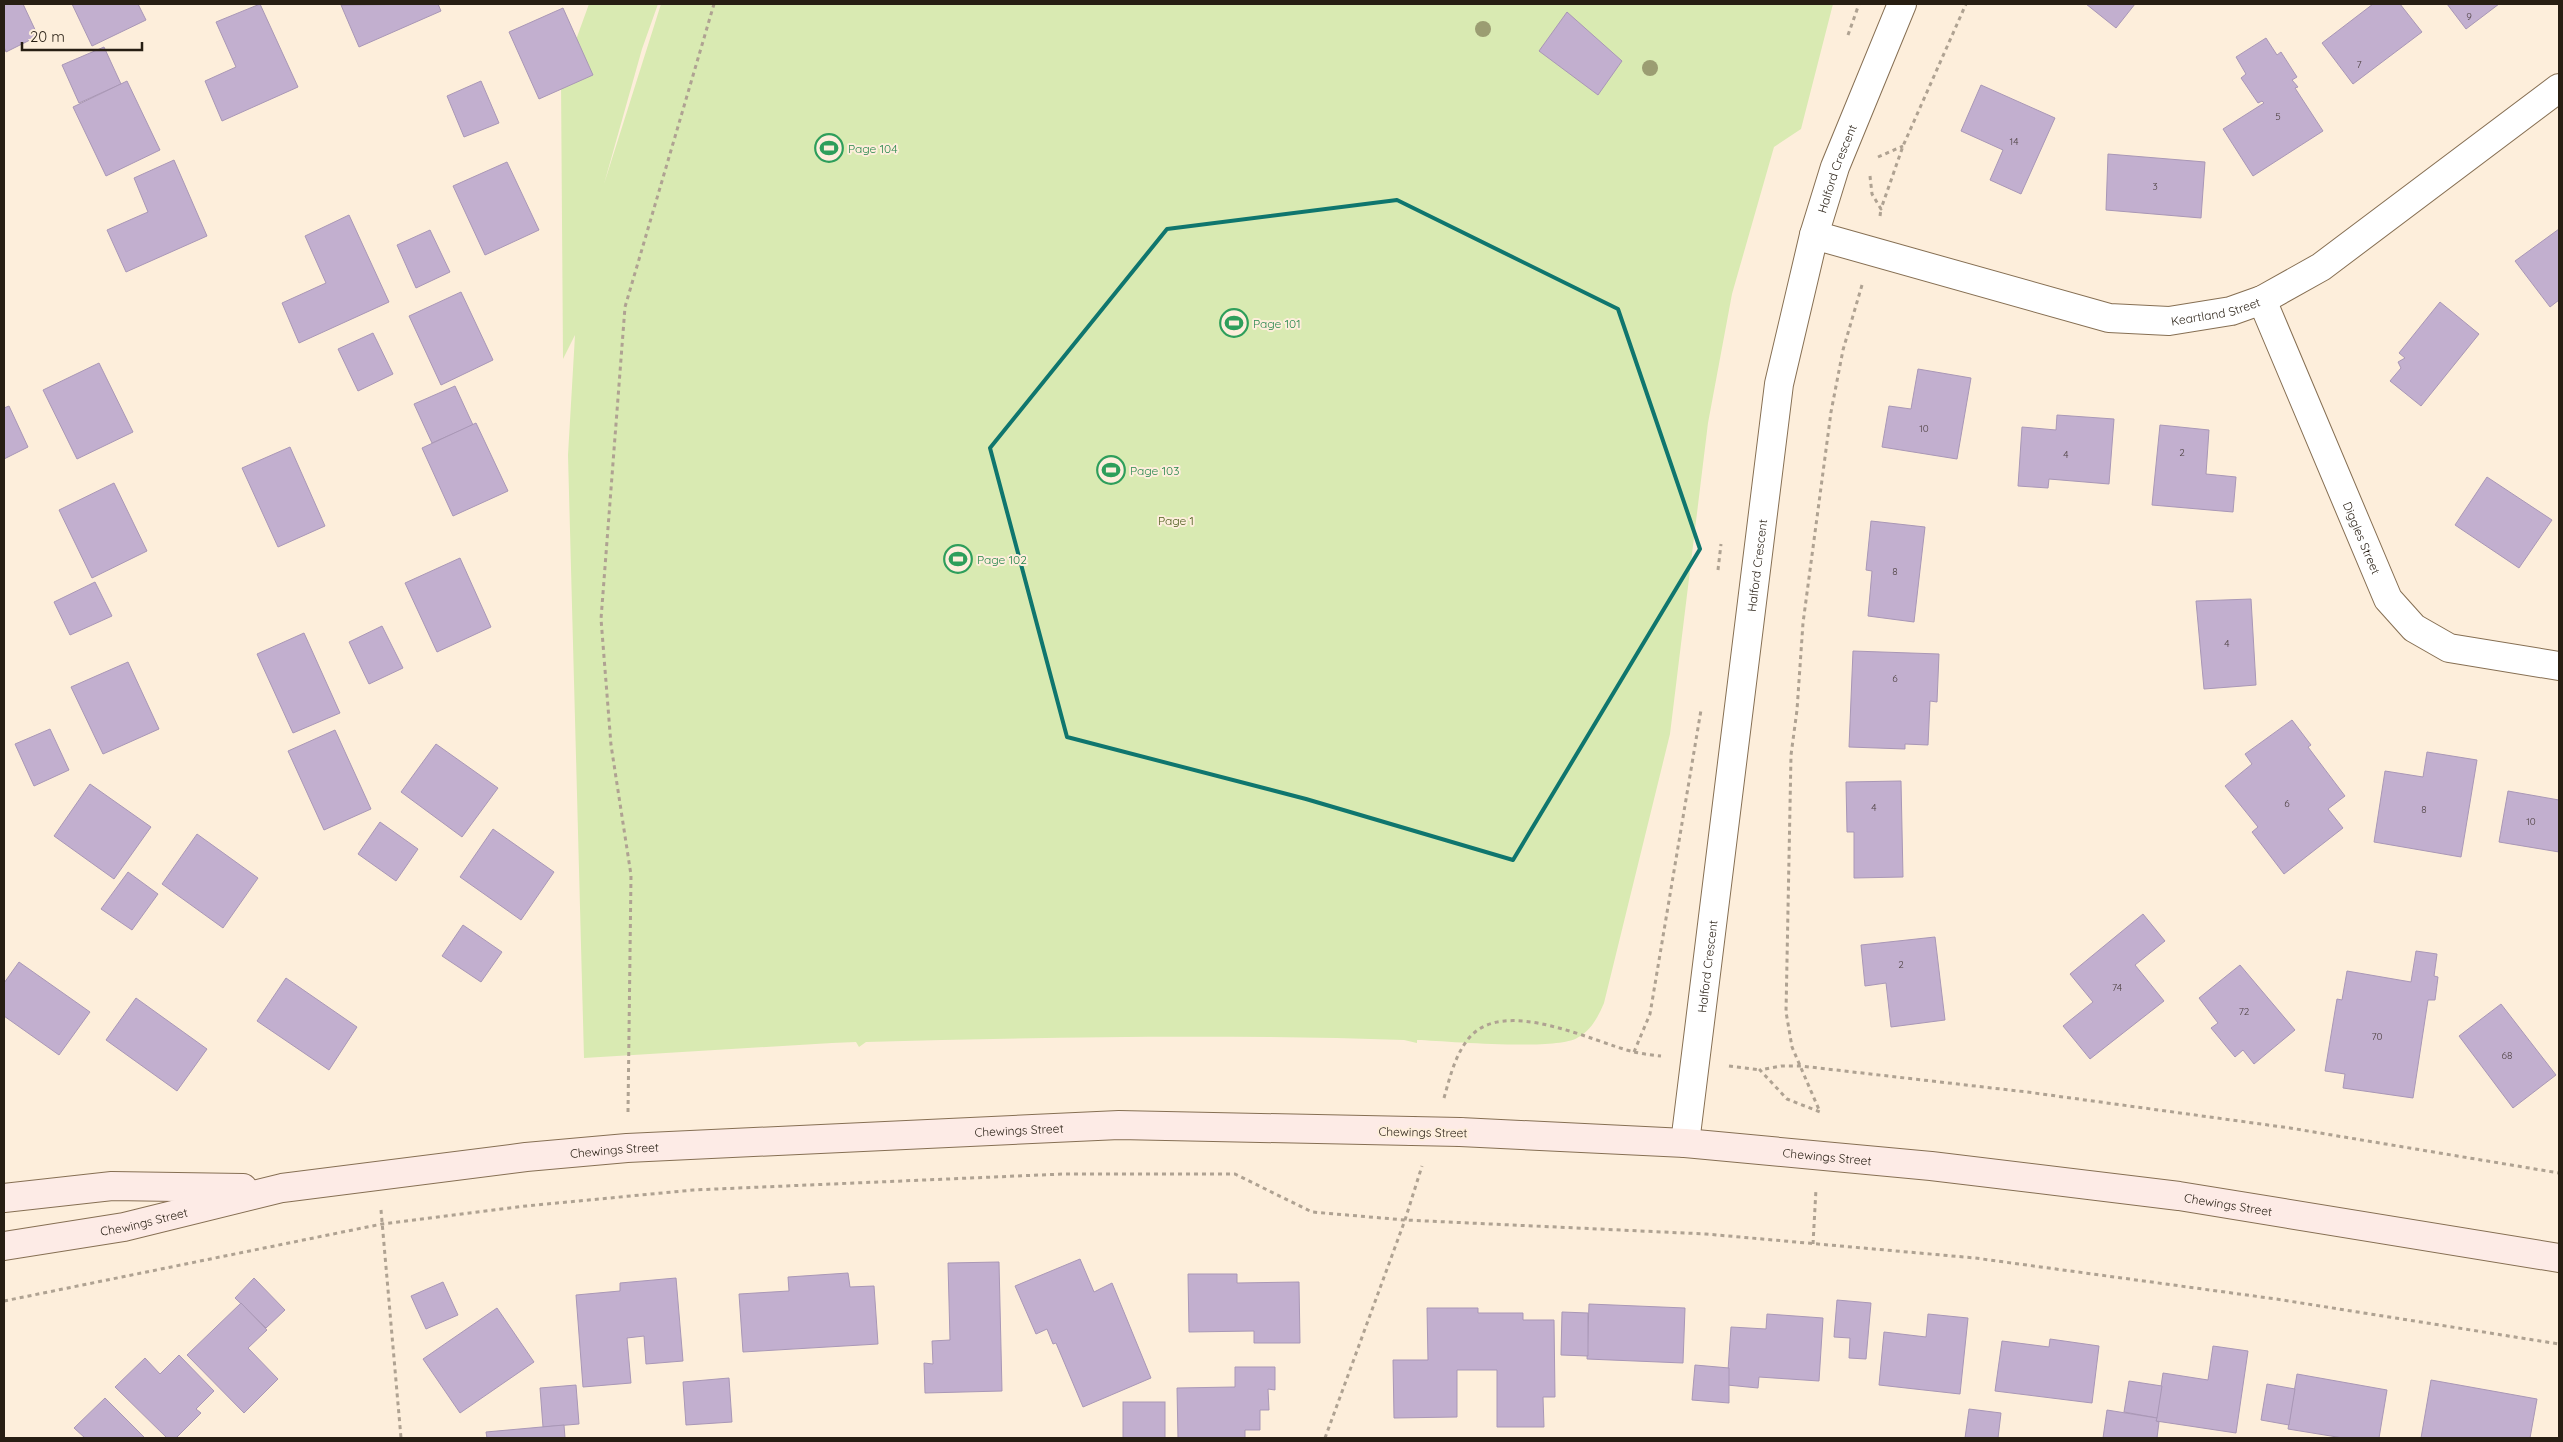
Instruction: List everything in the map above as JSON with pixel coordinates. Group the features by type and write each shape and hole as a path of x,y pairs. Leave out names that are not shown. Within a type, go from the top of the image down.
{"street":[{"name":"Halford Crescent","path":"1685,1143 1779,384 1814,235 1835,167 1902,4"},
{"name":"Keartland Street","path":"1814,235 2109,318 2169,321 2231,311 2262,300 2321,267 2559,88"},
{"name":"Diggles Street","path":"2262,300 2388,599 2414,628 2449,648 2559,666"},
{"name":"Chewings Street","path":"4,1246 124,1227 282,1188 526,1156 627,1148 1119,1125 1460,1132 1685,1143 1931,1166 2180,1196 2559,1258"},
{"name":"Chewings Street","path":"4,1198 112,1186 282,1188"}],"path":[{"path":"627,1148 631,875 611,745 601,619 625,307 714,4"},
{"path":"1966,4 1903,146 1882,210 1842,350 1803,623 1797,710 1790,755 1786,1012 1792,1047 1801,1066 1820,1112 1787,1099 1760,1070 1781,1066 1801,1066 2027,1092 2290,1128 2559,1173"},
{"path":"1873,165 1877,157 1903,146"},
{"path":"1870,173 1872,194 1882,210"},
{"path":"1440,1108 1455,1061 1470,1037 1488,1026 1508,1020 1554,1026 1634,1052"},
{"path":"1325,1438 1405,1220 1423,1164"},
{"path":"378,1174 400,1438"},
{"path":"4,1301 382,1224 526,1206 693,1190 1063,1174 1235,1174 1312,1212 1405,1220 1706,1234 1975,1258 2276,1299 2559,1344"}],"highlighted area":[{"path":"1397,200 1618,309 1700,549 1513,860 1306,799 1067,737 990,448 1167,229"}],"green space":[{"name":"Page 1","path":"589,4 658,4 642,49 604,184 661,4 1833,4 1801,129 1774,147 1732,294 1708,423 1670,734 1604,1003 1597,1018 1586,1032 1577,1038 1565,1042 1524,1045 1417,1040 1417,1043 1404,1040 1337,1038 1068,1038 866,1042 859,1047 856,1042 584,1058 568,455 575,335 563,359 561,81"}],"building":[{"path":"4,4 23,4 38,36 6,52 4,47"},
{"path":"72,4 138,4 146,20 92,46"},
{"path":"260,4 298,87 222,121 205,81 236,67 216,22"},
{"path":"438,4 441,11 359,47 341,5"},
{"path":"2086,4 2135,4 2116,28"},
{"path":"2373,4 2400,4 2422,32 2353,84 2322,43"},
{"path":"2447,4 2499,4 2466,29"},
{"path":"563,8 593,75 539,99 509,32"},
{"path":"1567,12 1622,61 1598,95 1539,51"},
{"path":"2266,38 2277,55 2281,52 2297,77 2292,80 2298,87 2295,88 2323,131 2253,176 2223,129 2264,103 2262,101 2258,103 2241,78 2246,74 2236,57"},
{"path":"104,47 121,84 79,103 62,65"},
{"path":"127,81 160,150 106,176 73,107"},
{"path":"481,81 499,123 464,137 447,96"},
{"path":"1981,85 2055,118 2021,194 1990,180 2003,150 1961,131"},
{"path":"2108,154 2205,162 2201,218 2106,210"},
{"path":"174,160 207,236 126,272 107,230 148,212 134,178"},
{"path":"507,162 539,230 485,255 453,186"},
{"path":"349,215 389,302 299,343 282,303 326,283 305,236"},
{"path":"2559,229 2559,300 2550,307 2515,261"},
{"path":"430,230 450,272 416,288 397,245"},
{"path":"461,292 493,360 441,385 409,316"},
{"path":"2440,302 2479,334 2421,406 2390,381 2401,368 2398,362 2405,358 2399,353"},
{"path":"373,333 393,374 358,391 338,349"},
{"path":"99,363 133,432 77,459 43,390"},
{"path":"1918,369 1971,378 1957,459 1882,447 1889,406 1911,409"},
{"path":"455,386 473,425 432,443 414,404"},
{"path":"9,406 28,447 4,459 4,408"},
{"path":"2057,415 2114,419 2109,484 2049,479 2048,488 2018,486 2022,427 2056,430"},
{"path":"476,423 508,491 453,516 422,448"},
{"path":"2160,425 2209,430 2206,474 2236,477 2233,512 2152,505"},
{"path":"290,447 325,526 278,547 242,468"},
{"path":"2487,477 2552,520 2519,568 2455,525"},
{"path":"114,483 147,551 92,578 59,510"},
{"path":"1871,521 1925,527 1914,622 1868,616 1872,571 1866,570"},
{"path":"460,558 491,627 437,652 405,583"},
{"path":"95,582 112,616 70,635 54,602"},
{"path":"2251,599 2256,685 2204,689 2196,601"},
{"path":"382,626 403,668 369,684 349,642"},
{"path":"304,633 340,713 293,733 257,654"},
{"path":"1853,651 1939,654 1937,702 1930,701 1928,745 1905,744 1905,749 1849,747"},
{"path":"128,662 159,729 103,754 71,687"},
{"path":"2292,720 2311,745 2308,747 2345,796 2328,809 2343,828 2284,874 2252,832 2258,827 2225,786 2252,764 2245,754"},
{"path":"50,729 69,770 34,786 15,744"},
{"path":"335,730 371,809 324,830 288,751"},
{"path":"436,744 498,788 462,837 401,792"},
{"path":"2427,752 2477,760 2461,857 2374,842 2385,771 2423,777"},
{"path":"1901,781 1903,877 1854,878 1854,832 1847,832 1846,782"},
{"path":"90,784 151,827 114,879 54,836"},
{"path":"2508,791 2559,800 2559,852 2499,842"},
{"path":"380,822 418,849 396,881 358,854"},
{"path":"493,829 554,872 521,920 460,877"},
{"path":"197,834 258,878 223,928 162,884"},
{"path":"128,872 158,894 132,930 101,909"},
{"path":"2143,914 2165,941 2135,965 2164,1001 2090,1059 2063,1026 2093,1002 2070,974"},
{"path":"463,925 502,952 481,982 442,956"},
{"path":"1935,937 1945,1020 1891,1027 1886,983 1865,986 1861,945"},
{"path":"2416,951 2437,954 2434,976 2438,977 2435,1000 2428,1000 2413,1098 2343,1088 2345,1074 2325,1071 2337,999 2342,1000 2347,971 2411,982"},
{"path":"19,962 90,1012 59,1055 4,1016 4,983"},
{"path":"2240,965 2295,1030 2254,1064 2243,1050 2235,1057 2211,1028 2218,1023 2199,998"},
{"path":"286,978 357,1027 329,1070 257,1021"},
{"path":"136,998 207,1049 177,1091 106,1040"},
{"path":"2501,1004 2556,1075 2513,1108 2459,1036"},
{"path":"1080,1259 1094,1292 1112,1283 1151,1378 1083,1407 1056,1343 1053,1344 1047,1329 1036,1334 1015,1286"},
{"path":"999,1262 1002,1391 925,1393 924,1363 933,1364 932,1341 950,1340 948,1263"},
{"path":"848,1273 850,1287 874,1286 878,1344 743,1352 739,1294 789,1291 788,1277"},
{"path":"1188,1274 1237,1274 1237,1283 1299,1282 1300,1343 1254,1343 1254,1331 1189,1332"},
{"path":"254,1278 285,1310 266,1328 235,1298"},
{"path":"676,1278 683,1361 646,1364 644,1336 627,1338 631,1383 583,1387 576,1295 620,1291 620,1283"},
{"path":"443,1282 458,1315 426,1329 411,1296"},
{"path":"1837,1300 1871,1303 1866,1359 1849,1358 1850,1338 1834,1337"},
{"path":"241,1303 267,1330 248,1348 278,1379 244,1413 187,1355"},
{"path":"1589,1304 1685,1308 1683,1363 1587,1359"},
{"path":"497,1308 534,1362 460,1413 423,1359"},
{"path":"1427,1308 1478,1308 1478,1313 1523,1313 1523,1320 1554,1320 1555,1397 1543,1397 1544,1427 1497,1427 1497,1370 1457,1370 1457,1417 1394,1418 1393,1360 1428,1360"},
{"path":"1562,1312 1588,1313 1588,1356 1561,1355"},
{"path":"1767,1314 1823,1318 1819,1381 1759,1377 1758,1388 1727,1385 1731,1327 1766,1329"},
{"path":"1928,1314 1968,1318 1960,1394 1879,1385 1884,1332 1926,1337"},
{"path":"2050,1339 2099,1346 2092,1403 1995,1391 2002,1341 2049,1347"},
{"path":"2213,1346 2248,1351 2236,1433 2156,1421 2163,1373 2208,1380"},
{"path":"179,1355 214,1391 196,1409 201,1413 176,1438 167,1438 115,1387 145,1358 160,1374"},
{"path":"1695,1365 1729,1368 1729,1403 1692,1400"},
{"path":"1235,1367 1275,1367 1275,1390 1268,1389 1269,1410 1260,1410 1260,1430 1245,1430 1245,1438 1178,1438 1177,1388 1235,1387"},
{"path":"2297,1374 2387,1390 2379,1438 2343,1438 2288,1429"},
{"path":"729,1378 732,1422 686,1425 683,1382"},
{"path":"2431,1380 2537,1399 2530,1438 2421,1438"},
{"path":"2129,1381 2162,1386 2157,1418 2124,1412"},
{"path":"2267,1384 2295,1389 2289,1425 2261,1420"},
{"path":"576,1385 579,1424 543,1427 540,1388"},
{"path":"105,1398 145,1438 85,1438 74,1428"},
{"path":"1123,1402 1165,1402 1165,1438 1123,1438"},
{"path":"1969,1409 2001,1413 1998,1438 1965,1438"},
{"path":"2107,1410 2157,1418 2156,1421 2159,1422 2157,1438 2103,1438"},
{"path":"564,1425 565,1438 487,1438 486,1432"}],"place":[{"name":"Page 104","path":"829,148"},
{"name":"Page 101","path":"1234,323"},
{"name":"Page 103","path":"1111,470"},
{"name":"Page 102","path":"958,559"}]}
